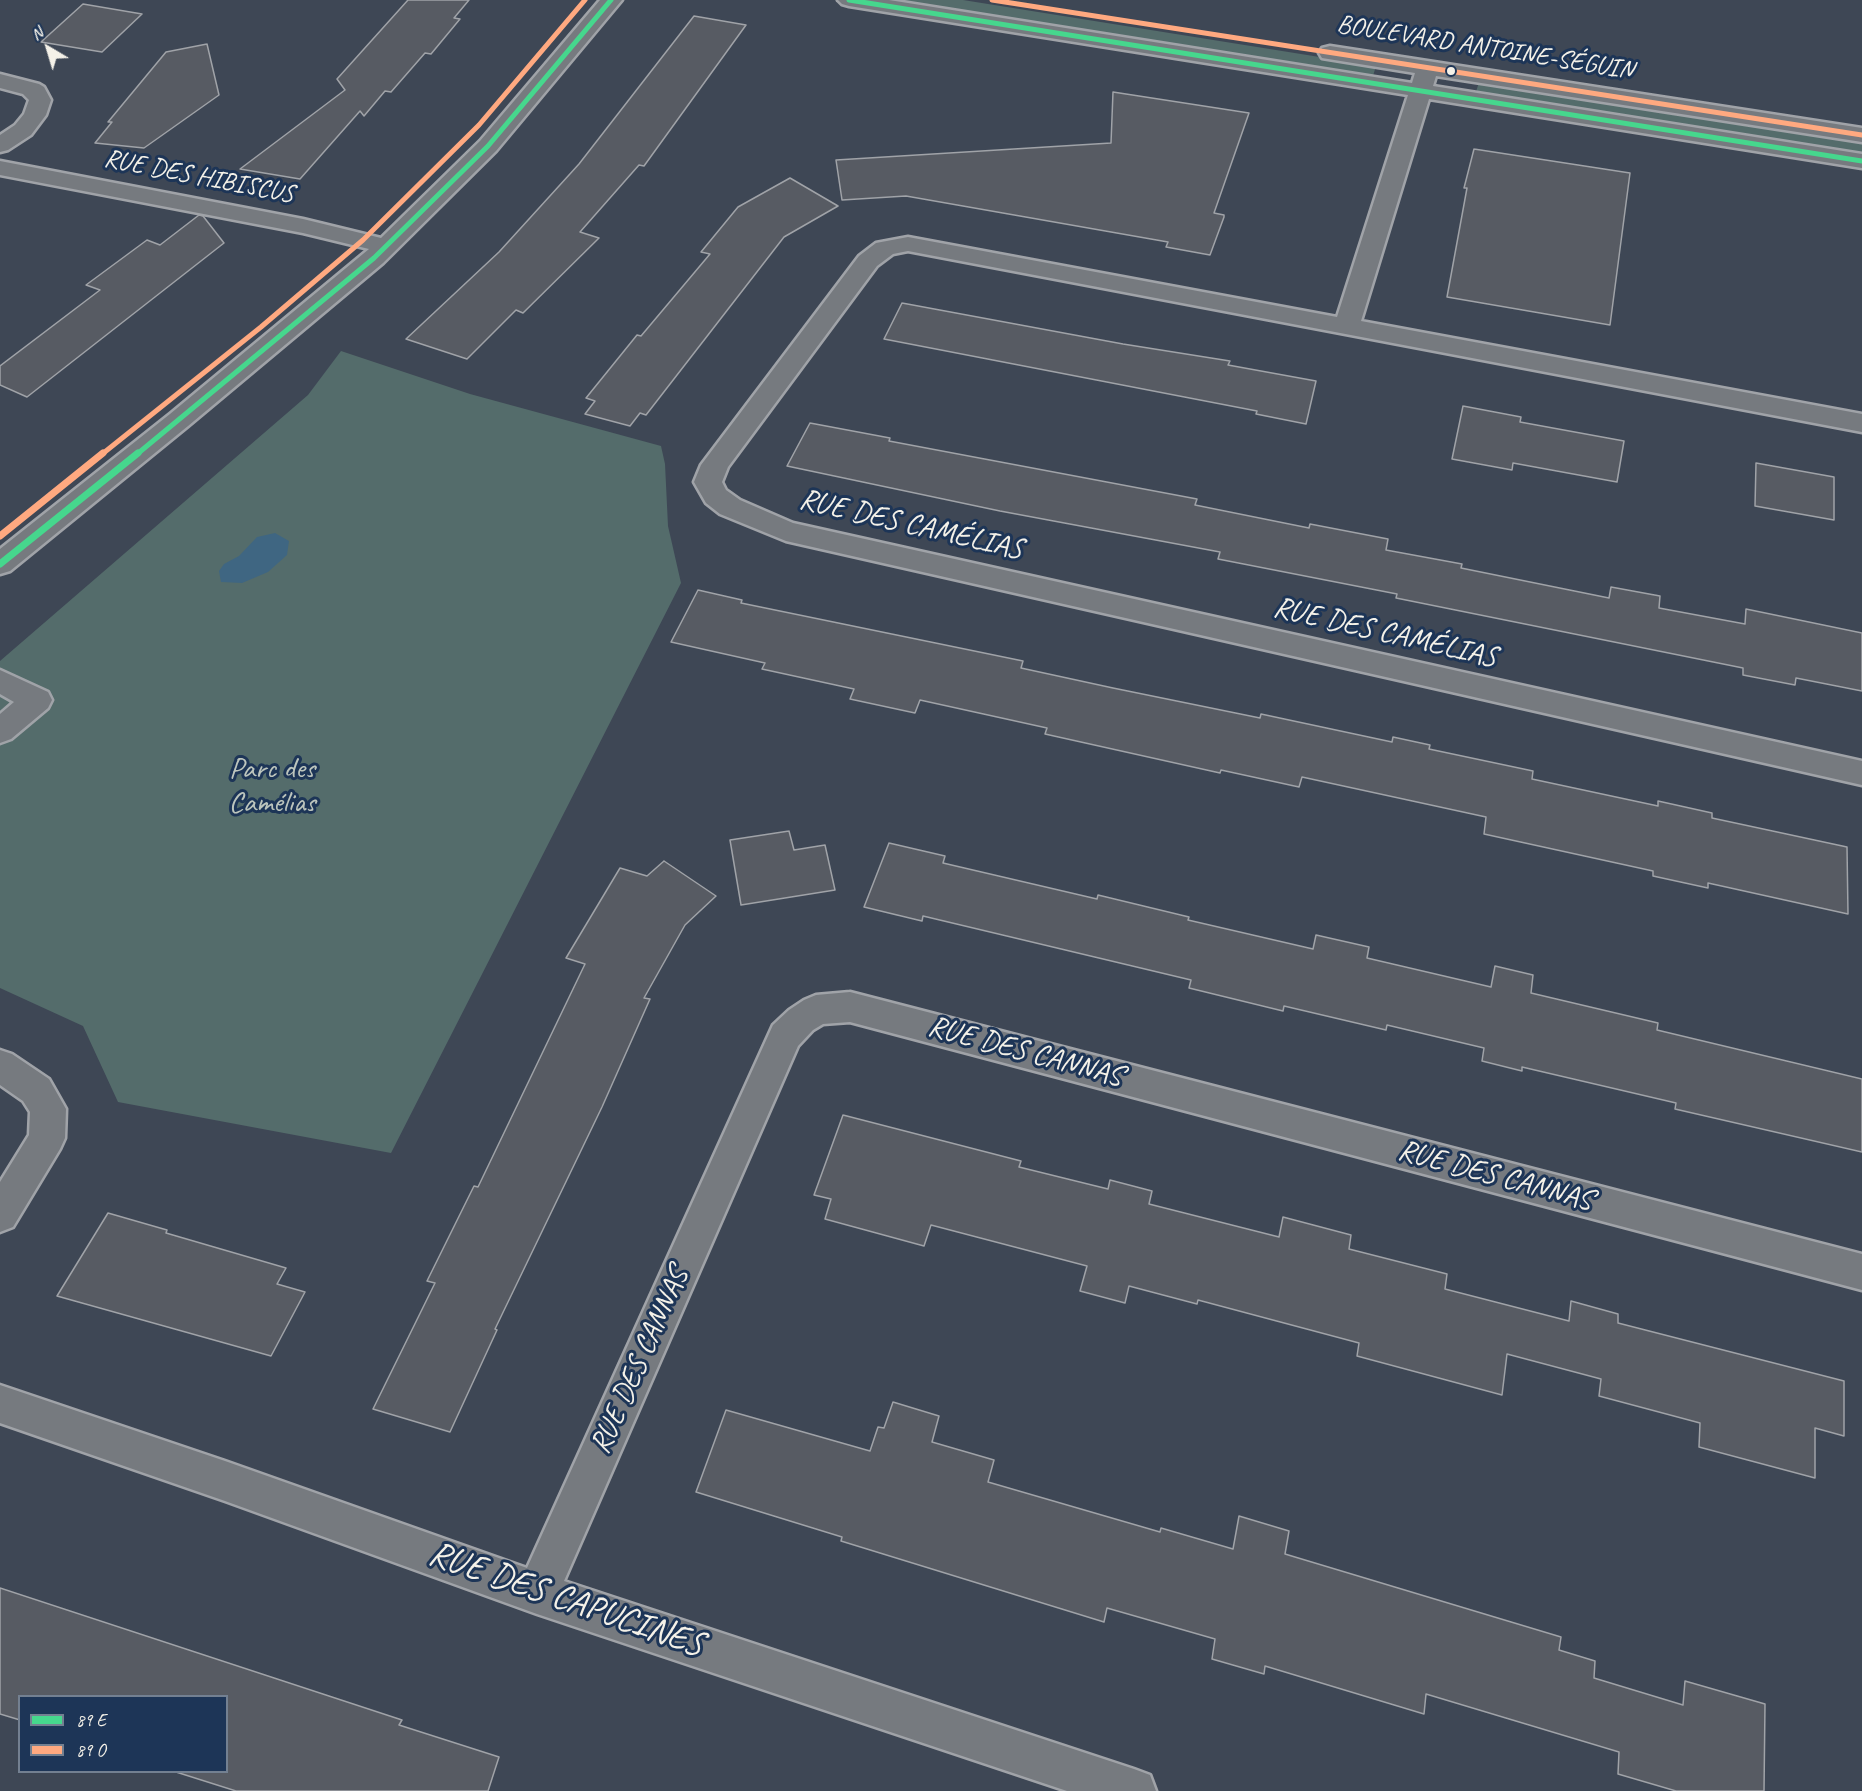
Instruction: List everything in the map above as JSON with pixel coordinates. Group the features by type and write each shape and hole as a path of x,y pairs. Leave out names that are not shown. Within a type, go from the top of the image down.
{"street":[{"path":"0,536 261,327 375,243 585,0"},
{"path":"0,564 252,360 375,243 488,146 611,0"},
{"name":"BOULEVARD ANTOINE-SÉGUIN","path":"849,0 1862,161"},
{"name":"BOULEVARD ANTOINE-SÉGUIN","path":"992,0 1862,135"},
{"path":"1347,326 1428,68"},
{"path":"0,81 31,89 36,92 40,100 35,115 22,130 0,145"},
{"name":"RUE DES HIBISCUS","path":"0,168 303,226 375,243"},
{"name":"RUE DES CAMÉLIAS","path":"1862,423 918,245 892,246 874,254 868,261 715,465 708,482 716,496 730,507 786,531 1862,773"},
{"path":"0,681 37,700 0,731"},
{"name":"RUE DES CANNAS","path":"537,1593 785,1036 801,1020 816,1011 850,1007 1862,1272"},
{"path":"0,1065 36,1090 48,1109 47,1138 0,1215"},
{"name":"RUE DES CAPUCINES","path":"0,1404 236,1485 537,1593 1134,1791"}],"green space":[{"path":"900,0 963,0 1376,66 1373,76"},
{"path":"1479,82 1862,142 1862,154 1476,92"},
{"name":"Parc des Camélias","path":"341,351 470,394 661,446 665,464 668,526 681,583 391,1153 118,1102 83,1026 0,988 0,661 308,395"}],"water":[{"path":"275,533 289,541 287,555 268,572 242,583 221,582 219,571 224,564 239,556 257,537"}],"building":[{"path":"408,0 469,0 454,18 460,19 431,54 425,53 391,92 385,91 364,116 360,111 300,179 240,169 345,90 337,79"},
{"path":"83,4 142,14 102,52 41,42"},
{"path":"694,16 746,25 644,166 639,165 580,232 599,238 523,313 516,310 467,359 406,339 499,252 579,164"},
{"path":"207,44 219,95 144,148 95,143 112,122 108,122 166,52"},
{"path":"1113,92 1249,113 1214,213 1224,215 1224,217 1210,255 1166,247 1168,242 906,196 842,200 836,160 1111,143"},
{"path":"1474,149 1630,173 1610,325 1447,297 1467,188 1464,188"},
{"path":"790,178 838,206 784,237 646,415 640,413 630,426 585,414 595,401 586,398 637,335 641,336 710,254 701,252 738,207"},
{"path":"199,215 203,216 224,243 27,397 0,385 0,366 100,290 86,285 147,240 160,245"},
{"path":"902,303 1123,344 1230,361 1228,365 1316,381 1306,424 1256,414 1257,411 884,339"},
{"path":"1463,406 1521,417 1520,422 1624,441 1617,482 1513,463 1512,470 1452,459"},
{"path":"810,423 890,438 889,441 1197,499 1195,505 1309,528 1310,524 1388,539 1386,550 1462,564 1461,568 1609,598 1611,587 1660,596 1659,608 1745,624 1746,609 1862,633 1862,691 1796,678 1795,685 1743,675 1743,668 1396,598 1397,594 1218,559 1220,552 1000,511 787,466"},
{"path":"1756,463 1834,477 1834,520 1755,506"},
{"path":"698,590 742,600 741,603 1023,661 1021,668 1113,688 1260,718 1261,714 1392,742 1393,737 1430,745 1429,749 1533,771 1532,779 1658,806 1658,801 1712,813 1712,818 1847,847 1848,914 1708,883 1708,888 1653,876 1653,871 1484,834 1486,817 1302,777 1299,787 1221,770 1220,773 1045,734 1047,728 920,700 915,713 850,699 854,689 762,669 765,663 671,642"},
{"path":"789,831 794,850 825,845 835,890 741,905 730,840"},
{"path":"889,843 945,856 943,863 1097,899 1098,895 1189,917 1188,920 1313,949 1316,935 1369,947 1367,958 1491,987 1495,966 1533,975 1531,993 1658,1023 1657,1030 1862,1079 1862,1152 1675,1109 1676,1103 1522,1067 1522,1071 1482,1061 1484,1048 1387,1025 1386,1030 1284,1006 1283,1011 1189,988 1191,980 923,916 922,921 864,907"},
{"path":"664,861 716,896 685,925 644,998 650,999 602,1107 495,1329 497,1330 450,1432 373,1409 435,1283 427,1281 474,1186 478,1187 585,964 566,958 620,868 647,876"},
{"path":"843,1115 1021,1161 1019,1167 1108,1189 1110,1180 1152,1191 1149,1204 1279,1237 1283,1217 1351,1235 1349,1249 1447,1274 1445,1289 1569,1321 1571,1301 1618,1314 1618,1323 1844,1381 1844,1436 1815,1428 1815,1478 1699,1447 1700,1423 1599,1396 1601,1379 1507,1354 1502,1395 1357,1356 1359,1343 1198,1300 1197,1304 1129,1286 1125,1303 1080,1291 1087,1266 931,1225 924,1246 825,1219 831,1199 814,1195"},
{"path":"108,1213 167,1230 166,1233 286,1268 277,1284 305,1292 271,1356 57,1296"},
{"path":"893,1402 939,1416 932,1442 994,1460 988,1482 1160,1532 1161,1528 1233,1549 1239,1516 1289,1531 1285,1554 1561,1637 1559,1650 1595,1661 1594,1678 1683,1705 1685,1681 1765,1704 1764,1791 1676,1791 1618,1774 1619,1752 1426,1694 1424,1714 1265,1666 1264,1674 1212,1659 1215,1639 1107,1608 1104,1622 841,1541 842,1537 696,1492 726,1410 870,1451 878,1427 884,1428"},
{"path":"0,1588 402,1720 399,1725 499,1757 488,1791 236,1791 179,1773 228,1773 228,1695 18,1695 18,1719 0,1714"}],"transit line":[{"path":"0,536 261,327 363,240 479,125 585,0"},
{"path":"0,564 179,420 374,258 488,146 611,0"},
{"path":"849,0 1862,161"},
{"path":"992,0 1862,135"}]}
